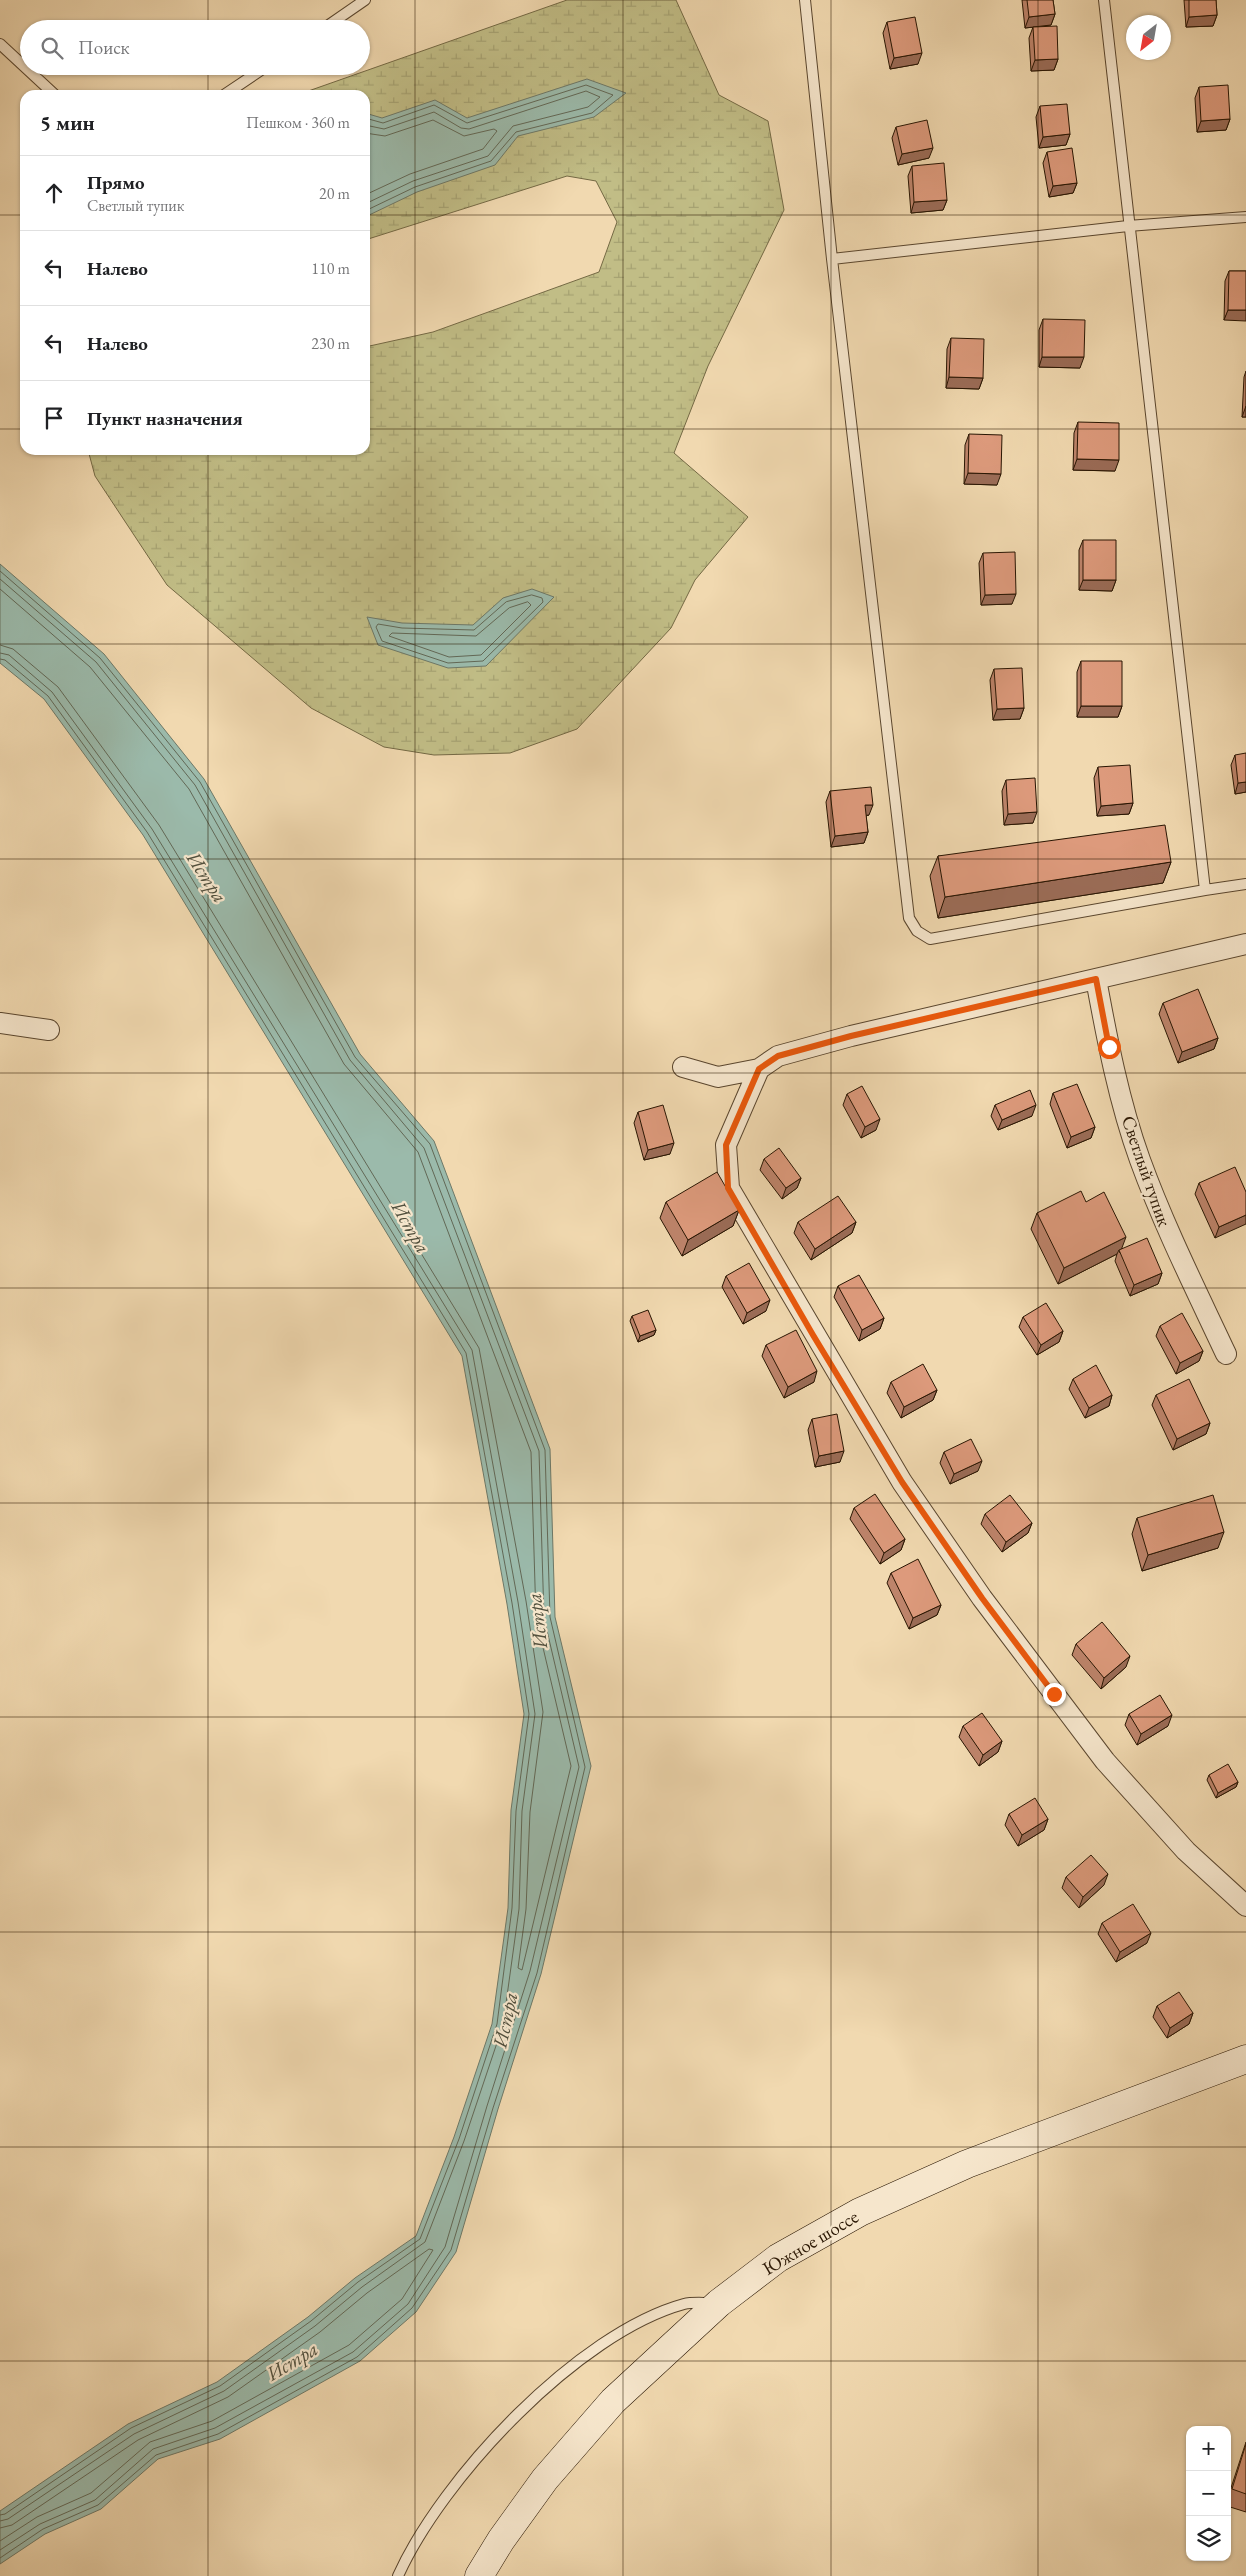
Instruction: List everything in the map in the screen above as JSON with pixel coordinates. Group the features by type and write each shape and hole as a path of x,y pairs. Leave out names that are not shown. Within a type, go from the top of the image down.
{"main road":[{"name":"Южное шоссе","path":"479,2576 501,2540 546,2479 613,2401 719,2303 778,2258 860,2212 967,2164 1246,2059"}],"street":[{"path":"683,1067 718,1077 759,1069 778,1056 851,1036 1246,944"},
{"name":"Светлый тупик","path":"1096,979 1109,1047 1139,1158 1167,1230 1226,1354"},
{"path":"0,1023 49,1030"},
{"path":"759,1069 726,1145 728,1188 813,1335 902,1482 982,1598 1105,1762 1186,1851 1246,1906"}],"lane":[{"path":"336,20 366,0"},
{"path":"805,0 832,259 909,918 918,931 930,939 1246,884"},
{"path":"1104,0 1128,226 1205,890"},
{"path":"0,44 20,63"},
{"path":"33,75 49,90"},
{"path":"231,90 254,75"},
{"path":"832,259 1128,226 1246,217"},
{"path":"398,2576 408,2552 459,2478 510,2420 588,2353 631,2325 676,2307 685,2304 719,2303"}],"green space":[{"path":"567,0 676,0 719,95 768,121 784,210 708,366 674,453 748,517 695,580 671,628 577,729 510,753 434,755 384,747 311,708 167,585 95,476 89,455 370,455 370,346 433,332 599,272 617,222 596,181 567,176 370,238 370,90 311,90 354,75 370,75 370,69"}],"water":[{"path":"587,79 626,93 594,117 518,136 495,165 417,192 370,215 370,114 382,118 435,100 467,118"},
{"name":"Истра","path":"0,564 104,654 204,779 360,1054 434,1141 550,1449 555,1617 591,1766 541,1974 498,2109 456,2252 416,2312 360,2361 220,2439 158,2459 101,2509 45,2534 0,2564 0,2511 128,2424 217,2382 308,2317 355,2278 416,2236 454,2137 492,2024 508,1908 511,1810 524,1714 507,1604 462,1356 143,835 44,699 0,663"},
{"path":"532,589 554,597 486,666 448,668 378,645 367,617 402,623 473,625 503,598"}],"building":[{"path":"1027,0 1053,0 1055,14 1029,17"},
{"path":"1189,0 1216,0 1217,15 1189,17"},
{"path":"915,17 922,53 894,58 887,22"},
{"path":"1057,26 1058,59 1035,60 1033,27"},
{"path":"1228,85 1230,119 1201,121 1199,87"},
{"path":"1067,104 1070,134 1043,137 1040,106"},
{"path":"927,120 933,148 902,154 896,127"},
{"path":"1072,148 1077,183 1053,186 1047,152"},
{"path":"944,163 947,200 914,202 912,166"},
{"path":"1229,271 1246,271 1246,310 1228,310"},
{"path":"1043,319 1085,320 1084,357 1042,357"},
{"path":"951,338 984,339 983,378 949,377"},
{"path":"1078,422 1119,423 1119,460 1077,459"},
{"path":"969,434 1002,435 1001,474 968,473"},
{"path":"1083,540 1116,540 1116,580 1083,580"},
{"path":"1015,552 1016,594 985,595 983,553"},
{"path":"1081,661 1122,661 1122,706 1081,706"},
{"path":"1022,668 1024,708 997,709 994,669"},
{"path":"1246,753 1246,782 1238,783 1235,755"},
{"path":"1130,765 1133,803 1101,806 1098,767"},
{"path":"1035,778 1037,812 1008,814 1006,780"},
{"path":"871,787 873,805 865,805 868,832 835,836 830,791"},
{"path":"1165,825 1171,862 945,897 938,856"},
{"path":"1198,989 1218,1038 1182,1052 1163,1003"},
{"path":"1077,1084 1095,1127 1071,1137 1053,1093"},
{"path":"862,1086 880,1119 865,1127 847,1094"},
{"path":"1030,1090 1036,1105 1002,1120 995,1105"},
{"path":"663,1105 674,1143 648,1150 638,1112"},
{"path":"779,1148 801,1178 786,1188 764,1159"},
{"path":"1235,1167 1246,1192 1246,1215 1219,1227 1199,1183"},
{"path":"717,1172 739,1210 688,1240 666,1202"},
{"path":"1081,1191 1086,1202 1104,1192 1126,1237 1064,1268 1037,1213"},
{"path":"838,1196 856,1222 815,1249 798,1222"},
{"path":"1147,1238 1162,1273 1134,1285 1119,1250"},
{"path":"749,1263 770,1300 747,1313 726,1276"},
{"path":"859,1275 884,1318 862,1330 838,1286"},
{"path":"1046,1303 1063,1331 1041,1345 1023,1317"},
{"path":"648,1310 656,1330 640,1336 632,1316"},
{"path":"1182,1313 1203,1351 1180,1363 1160,1326"},
{"path":"796,1330 817,1371 788,1387 766,1345"},
{"path":"923,1364 937,1390 904,1407 891,1382"},
{"path":"1096,1365 1112,1395 1089,1408 1073,1379"},
{"path":"1189,1379 1210,1423 1177,1439 1156,1395"},
{"path":"837,1414 844,1451 819,1456 812,1419"},
{"path":"971,1439 982,1461 954,1474 944,1452"},
{"path":"875,1494 905,1539 884,1553 854,1508"},
{"path":"1010,1495 1032,1523 1006,1542 985,1514"},
{"path":"1213,1495 1224,1532 1148,1555 1137,1518"},
{"path":"918,1559 941,1605 913,1618 891,1573"},
{"path":"1102,1622 1130,1656 1104,1678 1076,1644"},
{"path":"1160,1695 1172,1715 1141,1734 1129,1714"},
{"path":"982,1713 1002,1741 983,1755 963,1726"},
{"path":"1228,1764 1238,1782 1218,1793 1209,1775"},
{"path":"1035,1798 1048,1819 1022,1835 1009,1814"},
{"path":"1091,1855 1108,1874 1083,1897 1066,1877"},
{"path":"1133,1904 1151,1933 1120,1952 1102,1923"},
{"path":"1179,1992 1193,2013 1170,2028 1157,2006"},
{"path":"1246,2444 1246,2494 1232,2489"}],"route":[{"path":"1054,1694 982,1598 902,1482 813,1335 728,1188 726,1145 759,1069 778,1056 851,1036 1096,979 1109,1047"}]}
